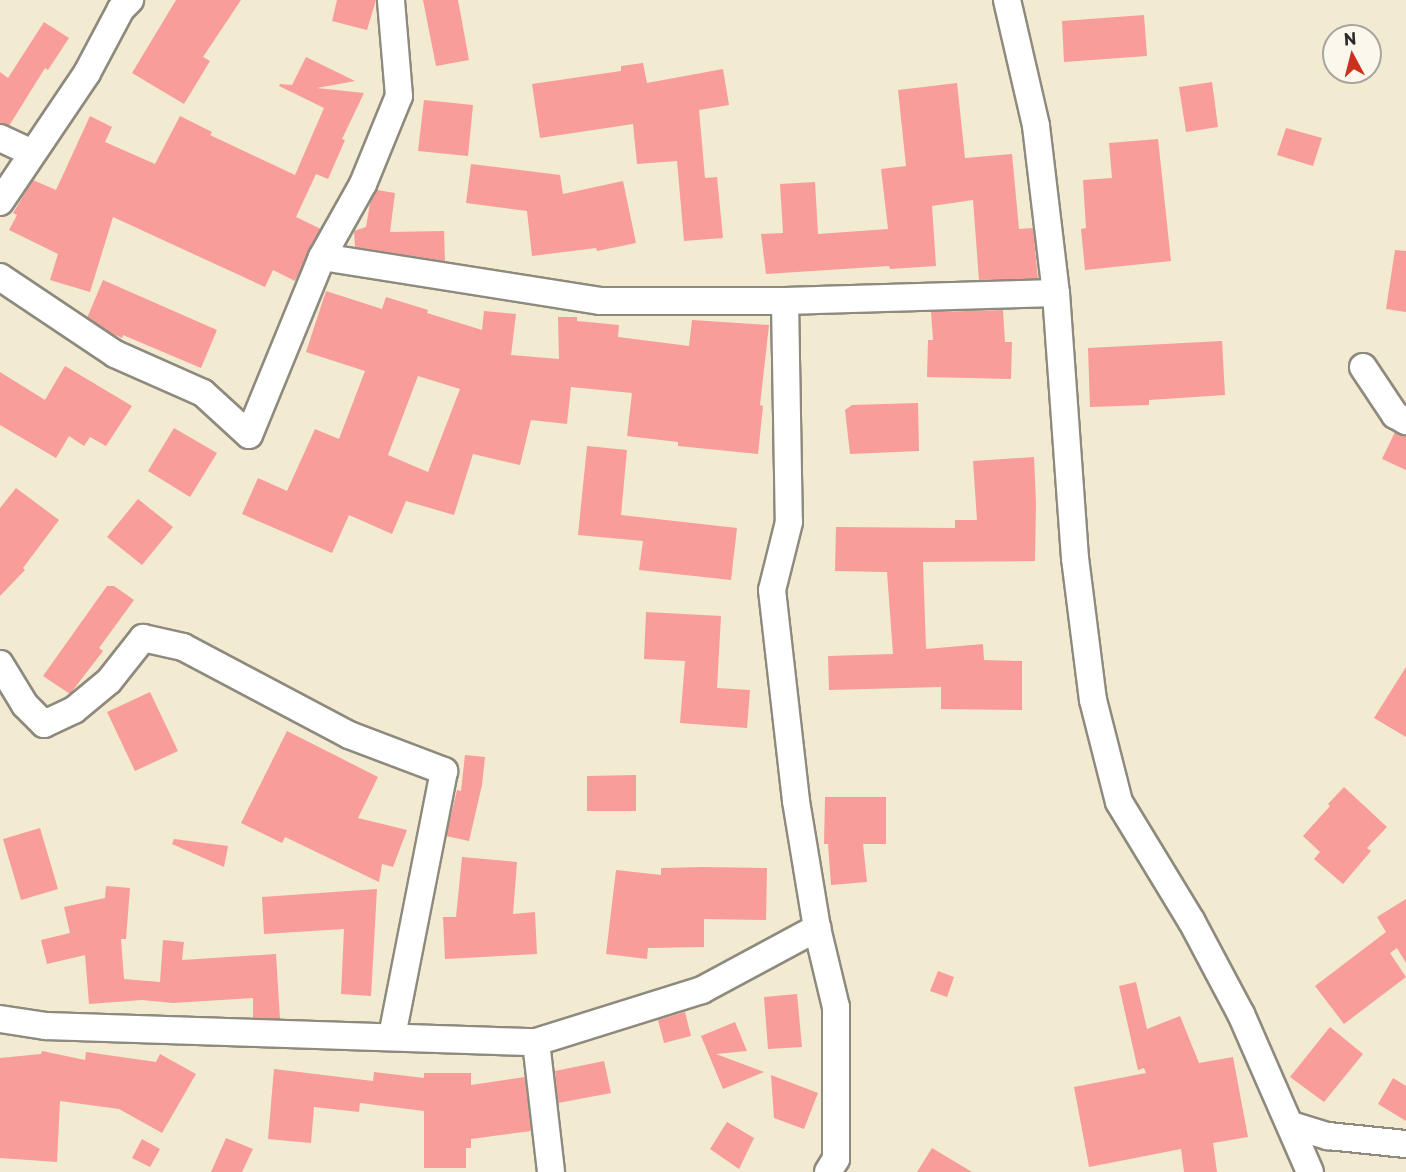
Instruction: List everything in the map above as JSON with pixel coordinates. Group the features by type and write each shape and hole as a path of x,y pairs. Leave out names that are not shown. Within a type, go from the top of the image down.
{"street":[{"path":"0,202 87,73 121,9 130,0"},
{"path":"0,277 115,354 203,393 249,435 322,257 363,184 399,96 391,0"},
{"path":"1007,0 1036,126 1056,293 1075,558 1088,665 1093,700 1119,802 1203,943 1240,1014 1310,1172"},
{"path":"0,138 32,153"},
{"path":"322,257 600,301 785,301 1056,293"},
{"path":"785,301 789,522 772,590 796,801 817,928 836,1007 836,1159 828,1172"},
{"path":"1363,367 1395,415 1406,421"},
{"path":"0,664 25,705 44,724 74,710 109,681 143,638 183,647 349,735 444,771 392,1035"},
{"path":"0,1019 46,1026 392,1035 536,1042 702,990 817,928"},
{"path":"536,1042 551,1172"},
{"path":"1291,1125 1328,1136 1406,1144"}],"building":[{"path":"176,0 241,0 203,57 210,61 184,104 132,73"},
{"path":"337,0 376,0 367,30 332,21"},
{"path":"423,0 458,0 469,60 436,66"},
{"path":"1144,15 1147,56 1064,62 1062,21"},
{"path":"44,22 69,38 48,70 45,68 9,126 0,123 0,72 8,78"},
{"path":"306,57 355,81 317,88 364,93 342,139 345,140 328,179 316,174 296,217 321,229 295,281 273,270 265,287 113,217 90,292 50,280 58,254 9,230 17,215 13,213 33,180 56,190 90,116 112,127 105,142 155,164 180,116 212,132 210,135 295,175 324,108 279,86 280,84 292,85"},
{"path":"643,63 647,83 723,69 729,105 699,110 705,178 717,177 723,238 684,241 677,161 637,164 633,124 540,138 532,84 621,71 621,66"},
{"path":"1212,82 1218,127 1186,132 1179,87"},
{"path":"957,83 965,158 1012,154 1019,229 1033,228 1038,279 979,280 973,200 932,206 936,266 890,269 889,266 766,274 761,234 783,233 780,184 815,182 818,234 888,229 881,169 906,166 898,90"},
{"path":"424,100 473,105 468,156 418,151"},
{"path":"1286,128 1322,138 1313,166 1277,155"},
{"path":"1158,139 1171,261 1085,270 1081,229 1086,228 1083,180 1112,178 1109,143"},
{"path":"471,164 560,175 563,194 623,181 636,243 597,251 596,248 532,256 527,211 466,203"},
{"path":"377,190 395,193 390,232 444,231 445,261 355,247 354,231 366,227 370,203"},
{"path":"1395,250 1406,251 1406,312 1386,309"},
{"path":"103,280 217,330 201,368 123,335 122,338 87,318"},
{"path":"326,291 382,309 386,297 428,310 427,313 482,330 484,311 516,314 511,355 559,359 558,317 577,317 577,321 619,325 618,337 689,346 692,320 769,325 760,405 763,406 758,454 678,446 678,442 627,436 632,393 571,387 567,424 531,420 520,465 473,454 454,515 406,501 392,534 349,515 332,553 242,514 258,478 287,491 315,429 339,439 365,371 306,352","holes":["418,376 460,389 428,472 388,455"]},
{"path":"1003,310 1005,342 1012,342 1011,379 927,377 928,340 933,340 931,312"},
{"path":"1222,341 1225,395 1149,400 1149,405 1090,407 1088,348"},
{"path":"65,366 132,406 106,446 90,437 84,446 69,436 56,458 0,425 0,372 45,400"},
{"path":"918,403 919,451 850,454 845,410 852,405"},
{"path":"174,428 217,453 190,497 148,471"},
{"path":"1395,432 1406,436 1406,470 1382,459"},
{"path":"587,446 627,450 621,515 737,528 731,580 639,570 643,541 578,535"},
{"path":"1034,457 1035,561 923,562 926,649 983,644 984,660 1022,661 1022,710 941,709 941,687 829,690 828,656 893,654 887,572 835,571 836,527 955,528 955,520 977,520 973,461"},
{"path":"16,488 59,520 23,568 25,570 0,596 0,508"},
{"path":"138,499 173,527 142,565 107,537"},
{"path":"107,586 114,586 134,600 99,648 103,651 70,694 43,676"},
{"path":"646,612 721,616 717,688 750,690 747,728 680,723 685,661 644,659"},
{"path":"1406,667 1406,737 1374,718"},
{"path":"150,692 178,751 135,771 107,712"},
{"path":"287,731 378,777 358,818 407,830 393,867 382,864 379,882 285,837 282,843 241,823"},
{"path":"465,755 485,757 482,785 469,841 446,836 457,790 461,791"},
{"path":"636,775 636,811 587,811 587,776"},
{"path":"1344,787 1387,827 1367,848 1371,851 1343,884 1314,859 1320,852 1303,836"},
{"path":"825,797 886,797 886,844 863,844 867,882 831,885 828,844 824,844"},
{"path":"40,828 58,889 21,900 3,839"},
{"path":"174,839 228,846 224,867 172,844"},
{"path":"462,857 517,862 513,914 535,912 537,954 445,959 443,917 456,917"},
{"path":"661,868 767,868 766,920 704,919 704,947 648,948 647,959 606,954 616,870 661,875"},
{"path":"106,886 130,888 126,939 121,939 124,979 160,982 163,940 184,942 182,960 276,954 280,1019 253,1018 253,998 173,1003 142,1000 89,1004 85,955 47,964 41,940 70,933 64,907 105,898"},
{"path":"377,889 371,996 341,994 344,929 264,934 262,897"},
{"path":"1406,899 1406,963 1397,948 1390,953 1406,977 1344,1024 1315,986 1386,932 1377,917"},
{"path":"938,971 954,977 947,997 930,991"},
{"path":"1136,982 1147,1029 1180,1016 1199,1063 1233,1057 1248,1137 1213,1143 1217,1172 1184,1172 1181,1149 1089,1167 1074,1087 1146,1073 1144,1068 1138,1070 1119,986"},
{"path":"797,994 802,1047 768,1049 764,997"},
{"path":"685,1012 691,1036 664,1043 658,1020"},
{"path":"735,1022 747,1051 716,1054 764,1072 723,1089 701,1036"},
{"path":"1330,1027 1363,1054 1324,1102 1290,1077"},
{"path":"42,1051 85,1060 86,1052 156,1062 160,1054 196,1074 162,1133 119,1109 60,1101 57,1162 0,1158 0,1058 41,1054"},
{"path":"604,1061 611,1093 558,1103 555,1071"},
{"path":"274,1069 373,1081 374,1072 424,1078 424,1073 471,1073 471,1085 525,1077 531,1131 471,1139 471,1148 466,1148 466,1168 424,1168 424,1111 360,1103 359,1112 314,1107 311,1143 268,1139"},
{"path":"771,1075 818,1093 804,1129 774,1118"},
{"path":"1393,1078 1406,1086 1406,1121 1378,1104"},
{"path":"727,1122 754,1138 739,1169 710,1149"},
{"path":"226,1138 253,1149 242,1172 211,1172"},
{"path":"142,1139 160,1149 150,1167 132,1158"},
{"path":"932,1148 972,1172 917,1172"}]}
